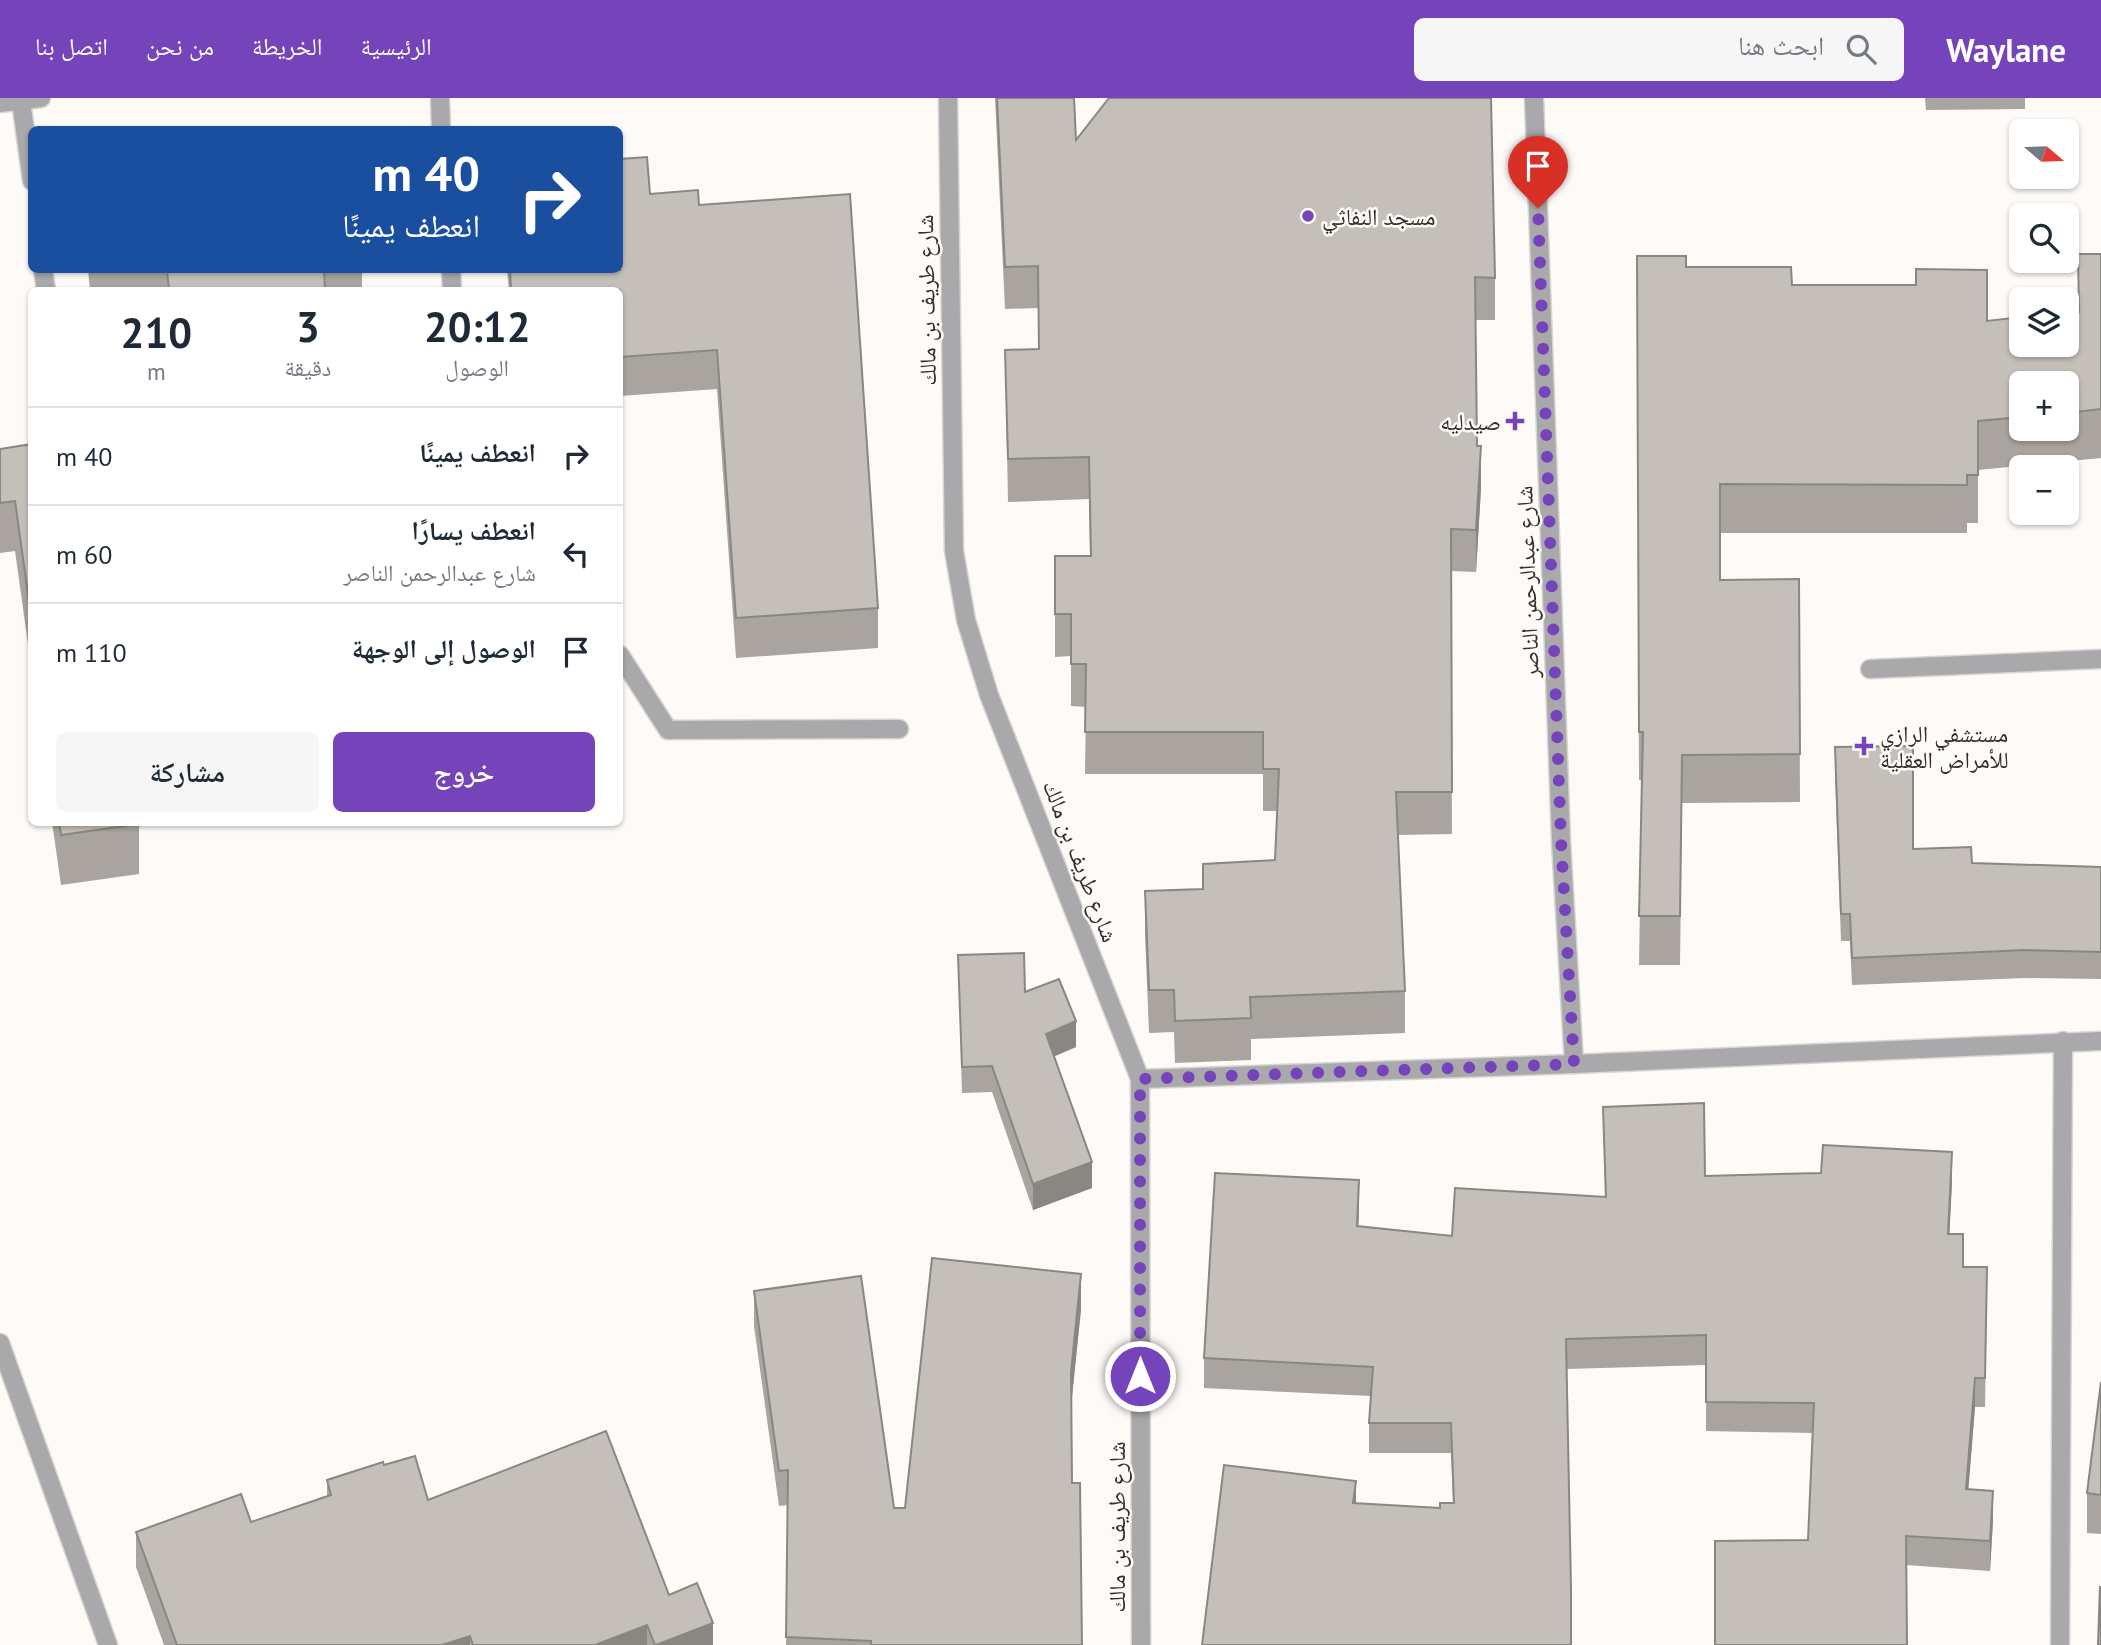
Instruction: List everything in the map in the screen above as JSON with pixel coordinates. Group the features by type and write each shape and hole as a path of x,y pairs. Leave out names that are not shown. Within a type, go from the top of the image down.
{"street":[{"path":"0,103 41,98"},
{"path":"440,98 441,126"},
{"name":"شارع طريف بن مالك","path":"948,98 954,551 966,620 989,695 1140,1079 1141,1645"},
{"name":"شارع عبدالرحمن الناصر","path":"1534,98 1561,841 1574,1064"},
{"path":"21,101 28,152"},
{"path":"1870,669 2101,659"},
{"path":"623,660 668,730 899,729"},
{"path":"2060,1645 2063,1041"},
{"path":"1140,1079 1574,1064 2101,1041"},
{"path":"0,1343 108,1645"}],"building":[{"path":"997,98 1074,98 1076,140 1109,98 1491,98 1495,278 1475,277 1477,446 1481,446 1476,530 1451,529 1452,792 1396,792 1405,991 1250,997 1251,1018 1175,1021 1174,990 1149,990 1145,891 1203,889 1203,864 1275,860 1279,769 1263,769 1263,732 1085,732 1086,664 1071,664 1071,614 1055,614 1055,556 1091,556 1089,457 1008,459 1005,350 1039,349 1038,266 1005,267"},
{"path":"647,157 650,194 698,190 699,205 850,194 878,608 736,618 717,350 623,357 623,287 511,287 510,273 623,273 623,159"},
{"path":"2079,254 2101,254 2101,409 2079,412 2079,371 2009,371 2009,418 1978,421 1978,475 1967,475 1967,485 1720,484 1720,580 1799,579 1800,754 1682,755 1680,916 1639,916 1643,732 1639,732 1637,256 1686,256 1686,267 1791,267 1792,285 1916,285 1916,269 1987,270 1987,321 2009,318 2009,357 2079,357"},
{"path":"167,273 324,273 325,287 169,287"},
{"path":"28,445 28,594 15,501 0,503 0,449"},
{"path":"1913,746 1913,849 1971,847 1972,863 2101,867 2101,952 2024,950 1852,958 1850,914 1841,914 1835,747"},
{"path":"60,826 125,826 61,835"},
{"path":"1024,953 1025,992 1059,979 1076,1021 1046,1034 1092,1162 1033,1184 992,1066 962,1067 958,955"},
{"path":"1704,1103 1705,1176 1821,1173 1823,1145 1952,1152 1948,1234 1963,1234 1963,1267 1987,1267 1985,1378 1975,1378 1966,1489 1993,1491 1990,1541 1906,1536 1907,1645 1715,1645 1715,1541 1808,1540 1814,1403 1706,1402 1706,1335 1566,1339 1571,1645 1202,1645 1224,1465 1356,1481 1353,1503 1440,1508 1440,1503 1454,1503 1451,1423 1369,1423 1373,1367 1204,1358 1215,1173 1359,1180 1357,1226 1452,1236 1455,1188 1606,1197 1603,1107"},
{"path":"932,1258 1081,1274 1071,1372 1072,1483 1080,1483 1082,1645 871,1645 871,1641 786,1637 788,1470 779,1471 754,1291 861,1276 894,1508 905,1508"},
{"path":"2101,1382 2101,1495 2087,1493"},
{"path":"606,1431 669,1595 697,1583 713,1623 656,1645 647,1625 595,1645 473,1645 470,1636 442,1645 177,1645 136,1532 241,1494 251,1522 331,1495 327,1480 383,1462 384,1465 415,1456 428,1500"},
{"path":"2100,1586 2101,1645 2098,1645"}],"place":[{"name":"مسجد النفاثي","path":"1308,216"},
{"name":"صيدليه","path":"1515,421"},
{"name":"مستشفي الرازي للأمراض العقلية","path":"1864,746"}],"route":[{"path":"1140,1376 1140,1079 1574,1064 1561,841 1538,208"}]}
